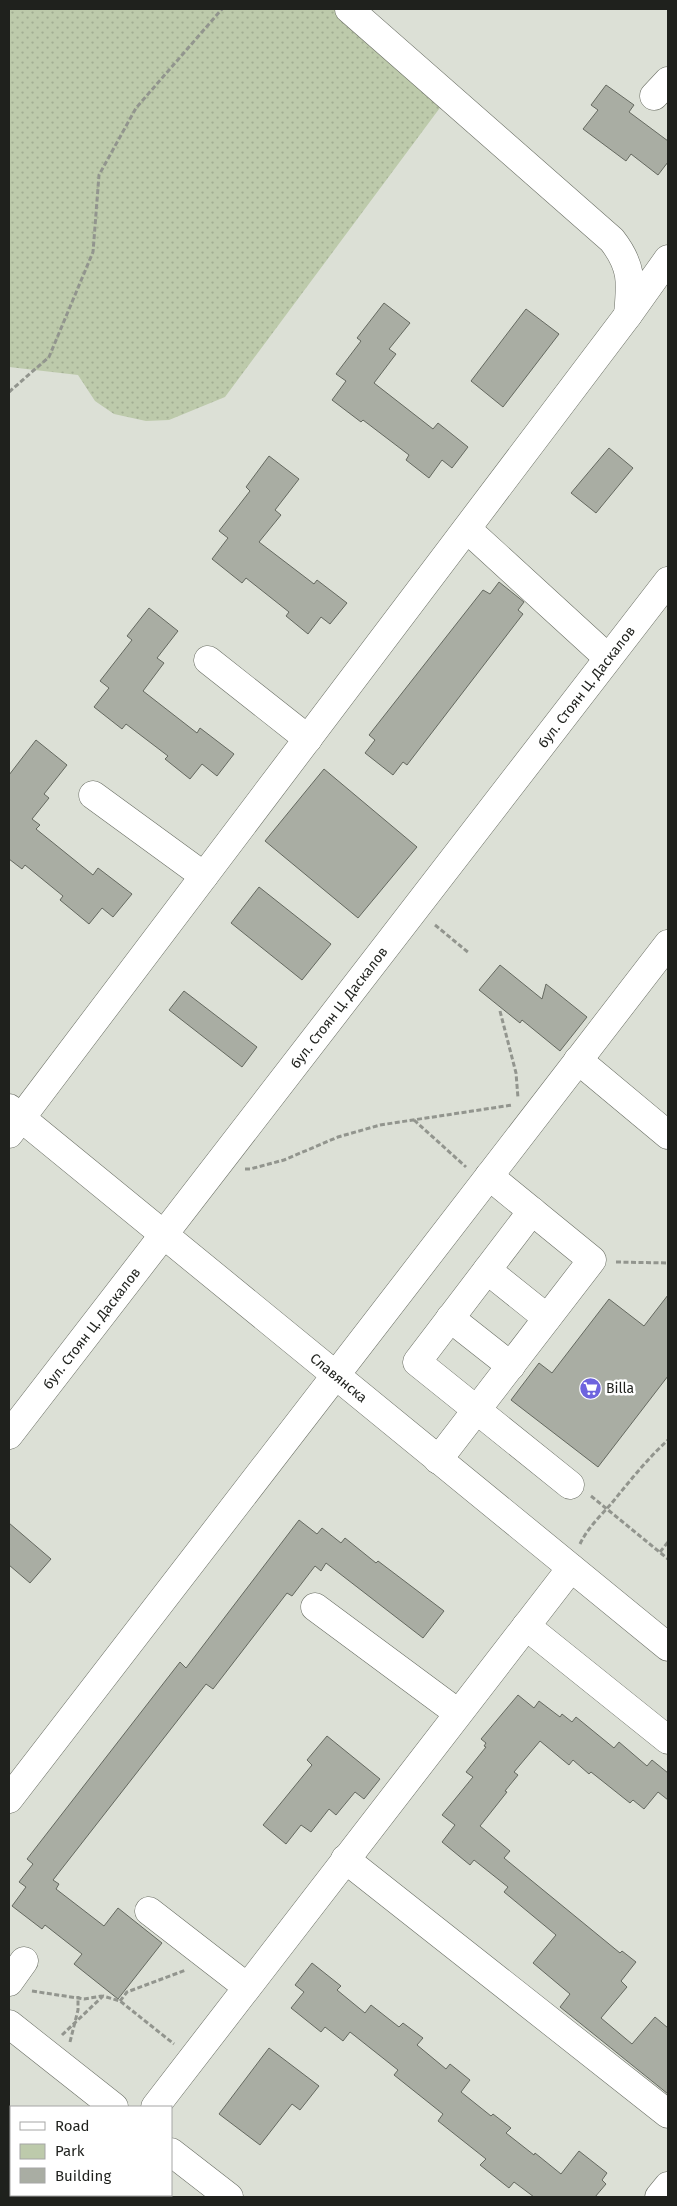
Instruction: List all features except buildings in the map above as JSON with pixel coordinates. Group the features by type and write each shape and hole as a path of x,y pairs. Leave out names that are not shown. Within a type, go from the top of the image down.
{"street":[{"path":"349,9 612,240 625,260 631,280 628,315"},
{"path":"13,1120 204,876 668,260"},
{"path":"466,529 608,658"},
{"name":"бул. Стоян Ц. Даскалов","path":"9,1435 668,581"},
{"path":"208,660 308,739"},
{"path":"93,795 204,876"},
{"path":"9,1799 668,944"},
{"path":"578,1060 668,1135"},
{"name":"Славянска","path":"13,1120 163,1236 668,1647"},
{"path":"438,1460 592,1260 532,1211 486,1179"},
{"path":"532,1211 417,1362 570,1485"},
{"path":"486,1270 547,1318"},
{"path":"450,1318 511,1366"},
{"path":"155,2106 571,1568"},
{"path":"314,1606 458,1713"},
{"path":"526,1626 668,1740"},
{"path":"345,1859 668,2114"},
{"path":"148,1911 247,1986"},
{"path":"9,2024 113,2106"},
{"path":"172,2153 229,2197"},
{"path":"659,2197 668,2186"}],"path":[{"path":"9,392 49,357 93,252 99,175 136,108 222,9"},
{"path":"415,908 468,952"},
{"path":"214,1167 250,1169 284,1160 338,1137 380,1125 520,1104 517,1094 516,1073 500,1011"},
{"path":"414,1120 486,1179"},
{"path":"592,1260 668,1263"},
{"path":"571,1568 583,1537 654,1453 668,1440"},
{"path":"570,1485 575,1484 607,1508 668,1559"},
{"path":"660,1552 668,1542"},
{"path":"120,2001 127,1992 212,1960"},
{"path":"19,1978 84,1999 103,1996 120,2001 192,2058"},
{"path":"53,2059 75,2023 78,1996"},
{"path":"53,2059 75,2023 103,1996"}],"green space":[{"path":"9,9 340,9 445,101 225,397 169,420 146,421 114,414 95,401 78,375 9,367"}],"place":[{"name":"Billa","path":"590,1388"}]}
